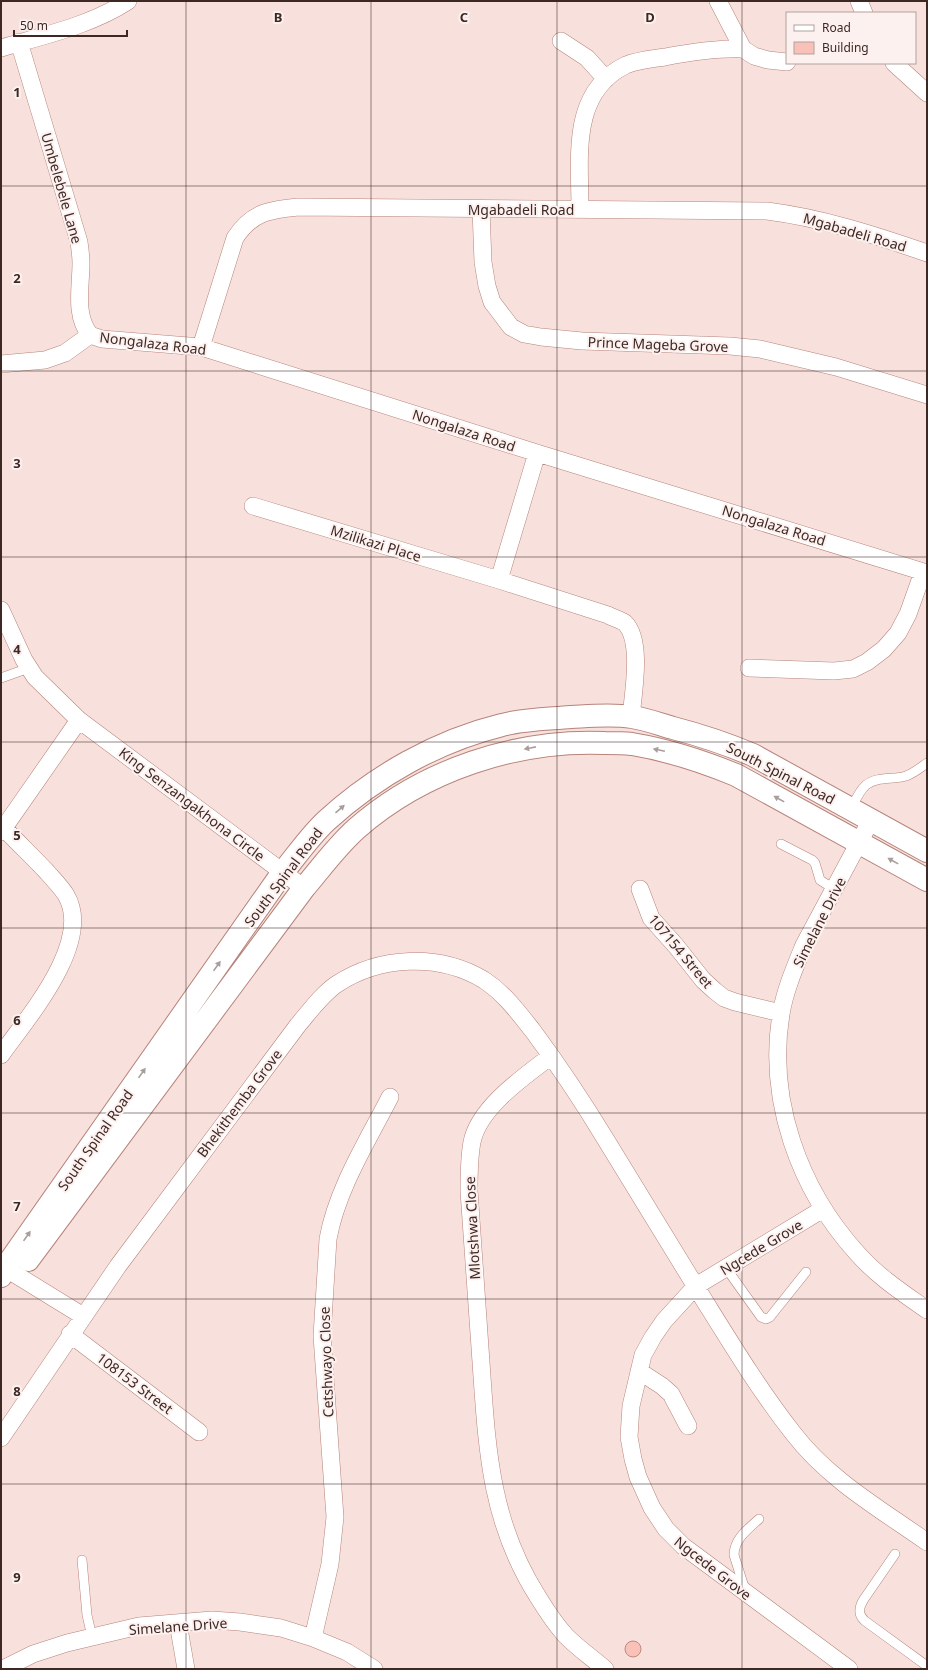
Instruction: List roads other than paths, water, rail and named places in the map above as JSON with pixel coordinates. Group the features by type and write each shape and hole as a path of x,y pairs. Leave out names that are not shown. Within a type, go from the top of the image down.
{"street":[{"path":"1,48 86,22 105,14 128,1"},
{"path":"718,1 743,49 754,56 768,60 786,62"},
{"path":"859,1 864,12"},
{"path":"561,41 586,58 606,78"},
{"name":"Umbelebele Lane","path":"20,42 79,242 81,261 80,312 83,325 90,335"},
{"path":"580,209 580,136 583,118 596,90 606,78 628,64 642,61 710,49 743,49"},
{"path":"895,64 927,93"},
{"name":"Mgabadeli Road","path":"202,347 235,238 243,226 253,217 266,211 298,208 759,211 789,214 830,222 927,253"},
{"name":"Prince Mageba Grove","path":"481,209 483,262 487,286 492,302 511,327 524,334 541,338 582,341 730,346 760,349 829,365 927,395"},
{"name":"Nongalaza Road","path":"1,364 45,360 65,353 90,335 102,339 202,347 537,453 925,572"},
{"path":"499,580 537,453"},
{"name":"Mzilikazi Place","path":"253,506 499,580 608,615 624,623 630,631 636,658 631,717"},
{"path":"749,668 834,671 853,669 867,662 884,649 898,633 908,614 925,572"},
{"name":"King Senzangakhona Circle","path":"1,610 4,627 29,668 45,688 79,720 304,888"},
{"name":"South Spinal Road","path":"6,1278 283,872 325,822 358,794 392,771 452,741 497,726 548,719 592,716 631,717 653,722 725,744 753,755 927,851"},
{"path":"1,1054 40,1000 62,966 70,944 74,920 67,896 55,881 2,830 79,720"},
{"name":"South Spinal Road","path":"6,1278 330,856 356,830 387,805 424,783 470,764 504,753 579,742 631,744 705,762 736,775 927,880"},
{"name":"Simelane Drive","path":"871,820 801,952 788,987 781,1013 778,1076 782,1104 796,1153 809,1183 823,1209 857,1254 900,1291 927,1310"},
{"name":"107154 Street","path":"640,889 651,918 703,980 715,991 724,998 735,1002 781,1013"},
{"name":"Bhekithemba Grove","path":"1,1438 70,1334 123,1260 298,1025 318,1001 335,986 358,972 381,965 403,961 429,962 467,971 485,981 514,1006 551,1056"},
{"path":"551,1056 569,1080 696,1286 770,1402 808,1451 822,1465 860,1495 927,1542"},
{"name":"Mlotshwa Close","path":"551,1056 520,1079 486,1113 477,1125 472,1141 469,1191 485,1427 491,1477 512,1551 545,1609 566,1635 605,1669"},
{"name":"Cetshwayo Close","path":"313,1638 330,1564 335,1517 322,1336 328,1239 331,1224 347,1182 390,1097"},
{"name":"Ngcede Grove","path":"823,1209 696,1286 664,1321 652,1337 643,1355 631,1406 629,1437 638,1478 652,1508 666,1529 683,1546 849,1669"},
{"path":"6,1278 83,1316"},
{"name":"108153 Street","path":"70,1334 199,1432"},
{"path":"639,1371 662,1386 671,1394 688,1426"},
{"name":"Simelane Drive","path":"2,1669 33,1654 67,1643 138,1626 212,1620 240,1622 281,1628 313,1638 347,1652 374,1669"},
{"path":"178,1623 186,1669"}],"lane":[{"path":"1,678 29,668"},
{"path":"851,809 866,785 875,780 905,776 913,773 927,763"},
{"path":"781,844 816,863 820,880 834,889"},
{"path":"726,1268 761,1317 766,1320 806,1272"},
{"path":"746,1594 734,1555 734,1549 739,1539 759,1519"},
{"path":"895,1554 860,1606 859,1611 861,1618 927,1666"},
{"path":"82,1560 87,1615 92,1637"}]}
